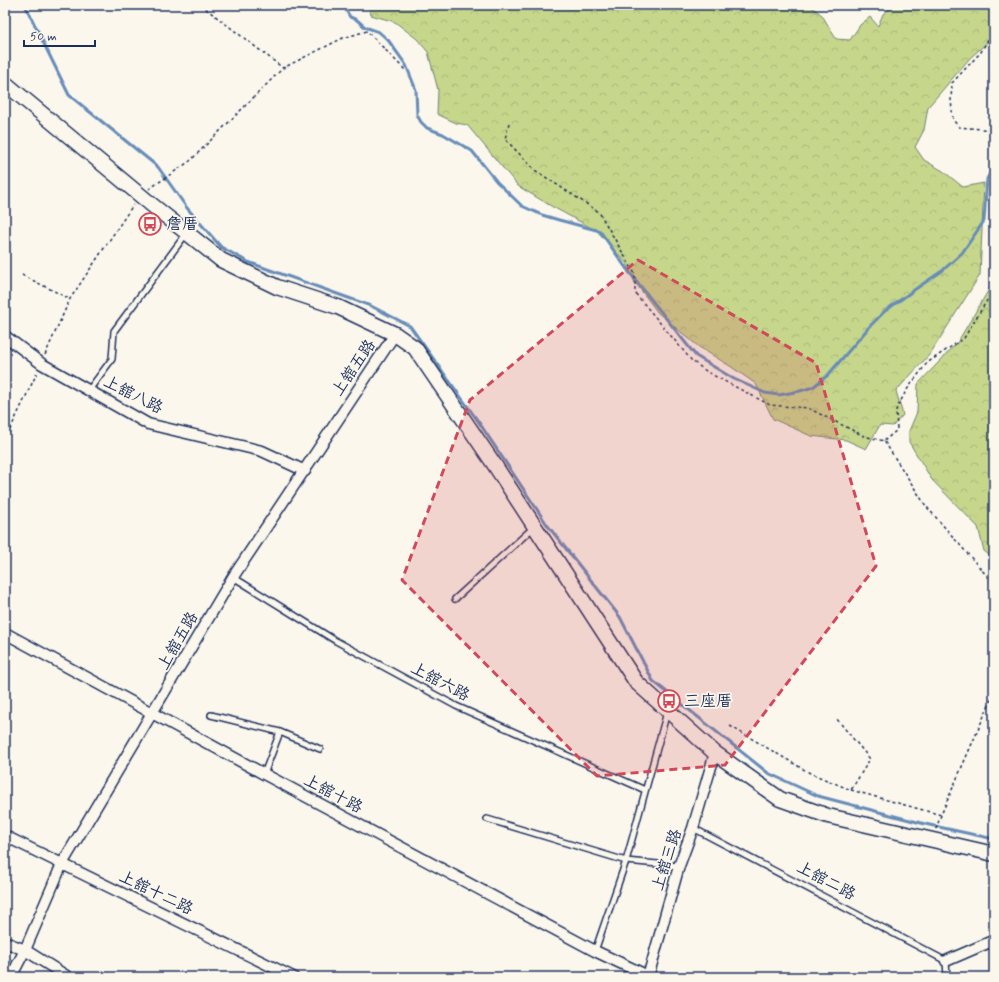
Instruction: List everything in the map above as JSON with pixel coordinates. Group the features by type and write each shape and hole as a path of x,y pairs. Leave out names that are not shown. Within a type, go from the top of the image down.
{"street":[{"path":"5,84 221,260 277,287 338,306 395,334 415,348 494,464 636,682 715,753 780,799 828,816 994,854"},
{"name":"上舘五路","path":"11,977 25,950 62,864 233,577 395,334"},
{"name":"上舘八路","path":"5,336 42,364 148,424 262,450 304,471"},
{"name":"上舘十路","path":"5,633 264,774 595,950 649,977"},
{"name":"上舘三路","path":"649,977 679,866 693,828 715,753"},
{"name":"上舘十二路","path":"5,836 293,977"},
{"path":"5,942 25,950 68,977"},
{"path":"946,961 990,942 994,945"}],"lane":[{"path":"89,390 112,359 114,332 186,233"},
{"path":"455,599 534,526"},
{"name":"上舘六路","path":"233,577 336,641 456,706 645,790"},
{"path":"595,950 626,861 668,711"},
{"path":"211,715 280,732 320,749"},
{"path":"264,774 280,732"},
{"path":"487,819 626,861 679,866"},
{"name":"上舘二路","path":"693,828 946,961"},
{"path":"946,961 947,977"}],"path":[{"path":"201,5 283,68"},
{"path":"994,29 981,52 952,83 951,100 953,120 959,127 994,130"},
{"path":"5,440 42,364 70,299 113,232 140,195 190,161 283,68 343,38 368,31 405,70"},
{"path":"509,123 505,139 536,171 599,212 634,274 635,292 692,361 710,373 770,406 808,408 864,436 884,440 926,506 994,584"},
{"path":"22,275 70,299"},
{"path":"884,440 897,430 896,410 906,391 927,363 964,338 990,298 994,289"},
{"path":"933,841 941,815 994,693"},
{"path":"836,718 870,759 851,790"},
{"path":"730,726 810,773 851,790 941,815"}],"highlighted area":[{"path":"638,260 816,363 876,566 725,765 597,776 402,580 470,400"}],"green space":[{"path":"368,5 809,5 822,15 836,39 850,40 860,25 870,17 878,26 883,14 895,5 994,5 994,33 989,41 970,58 928,107 924,130 915,147 924,160 943,171 963,187 984,183 980,275 930,354 896,391 903,415 893,426 880,425 866,449 846,440 811,436 773,419 756,384 699,347 658,313 634,281 627,264 597,231 518,186 467,125 456,123 437,114 438,90 428,52 417,39 395,22 371,15"},
{"path":"994,281 994,559 984,551 978,527 932,480 909,442 909,431 917,412 918,384 957,343"}],"waterway":[{"path":"25,5 69,95 158,167 187,208 221,247 248,262 371,306 410,326 478,421 548,526 620,617 653,681 768,773 818,796 925,824 994,839"},
{"path":"343,5 350,17 357,20 365,27 379,32 388,40 406,65 416,90 417,115 427,128 443,134 472,151 497,182 522,206 542,215 600,231 626,268 696,356 734,379 765,393 779,395 813,387 828,375 885,311 942,271 962,253 984,221 987,179 994,166"}],"place":[{"name":"詹厝","path":"150,224"},
{"name":"三座厝","path":"669,701"}]}
